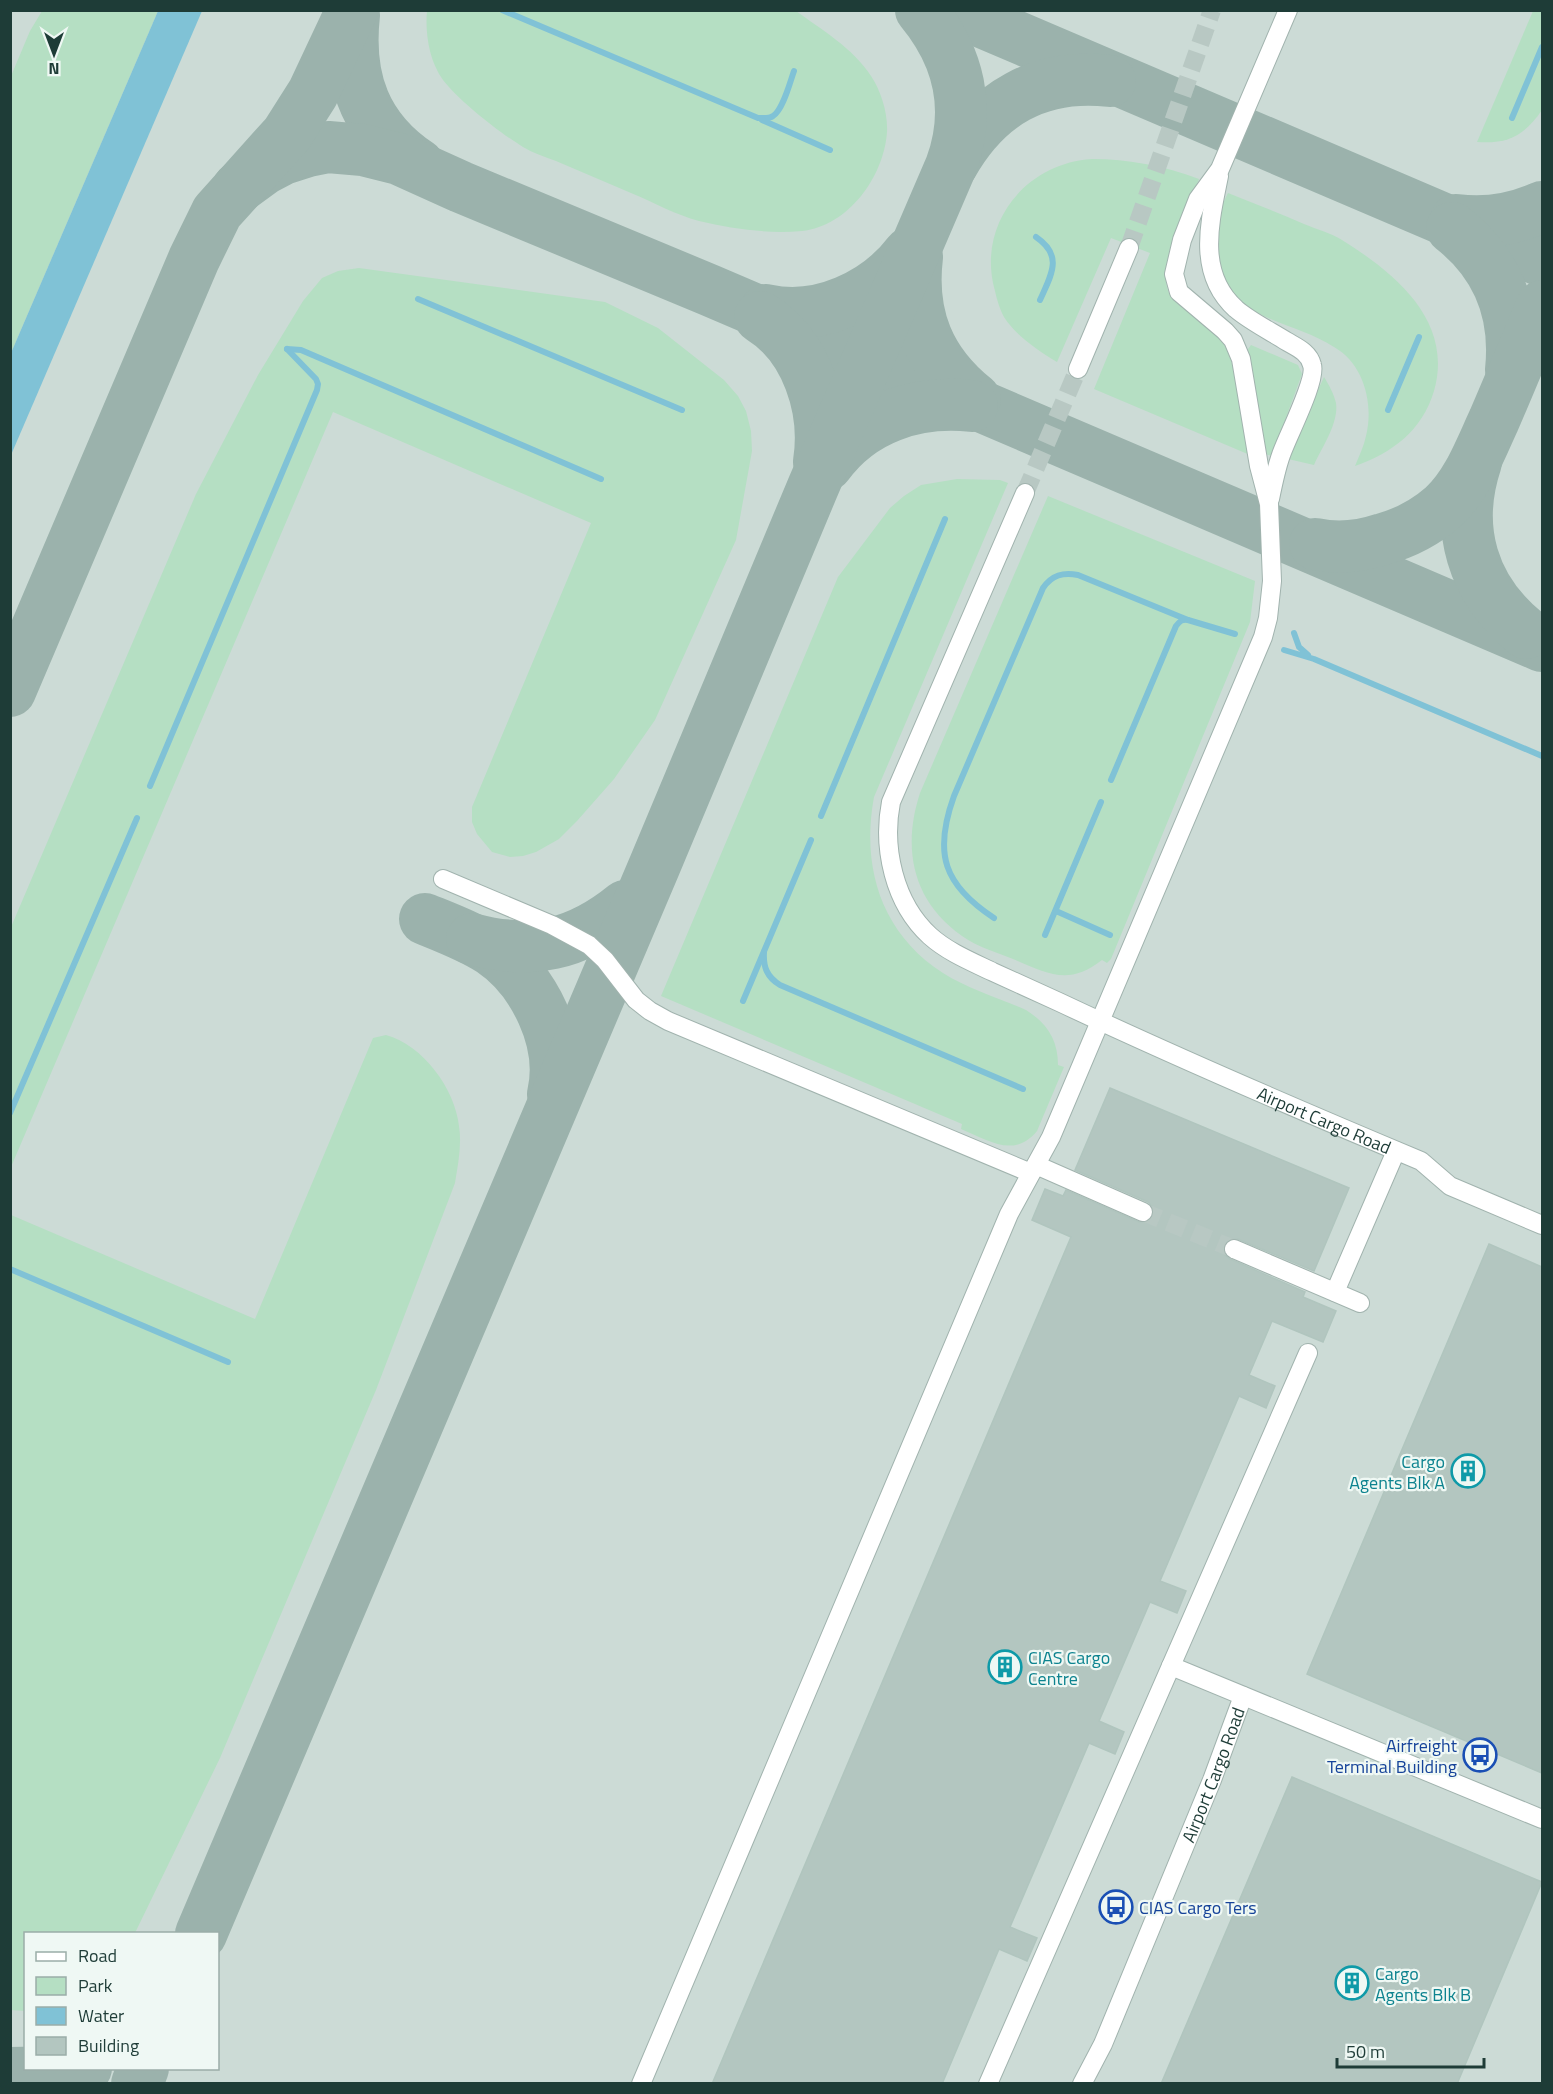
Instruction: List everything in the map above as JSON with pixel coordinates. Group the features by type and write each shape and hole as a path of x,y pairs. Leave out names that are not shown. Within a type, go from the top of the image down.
{"lane":[{"path":"1269,504 1281,454 1311,380 1313,365 1305,353 1238,311 1220,290 1212,270 1208,234 1220,170 1288,10"},
{"path":"641,2084 1009,1214 1051,1137 1263,637 1268,618 1272,581 1269,504 1259,466 1237,348 1226,332 1186,300 1175,283 1175,265 1198,199 1220,170"},
{"path":"1078,369 1129,248"},
{"name":"Airport Cargo Road","path":"1025,493 896,788 888,820 889,858 902,897 914,916 929,935 952,952 1100,1022 1421,1161 1450,1186 1542,1225"},
{"path":"442,879 552,925 589,945 605,960 636,1000 668,1021 1143,1212"},
{"path":"1335,1292 1396,1151"},
{"path":"1234,1249 1360,1303"},
{"path":"988,2084 1308,1353"},
{"path":"1171,1666 1243,1696"},
{"name":"Airport Cargo Road","path":"1082,2084 1108,2033 1212,1780 1243,1696 1542,1819"}],"shaded area":[{"path":"11,11 1542,11 1542,2083 11,2084"}],"green space":[{"path":"42,11 158,11 11,353 11,76 30,31"},
{"path":"427,11 796,11 846,48 864,66 875,82 881,95 887,125 879,165 861,196 849,209 835,220 819,227 789,232 763,231 724,226 690,218 531,151 469,107 443,80 434,64 429,47"},
{"path":"1533,11 1542,11 1542,110 1522,132 1506,140 1477,142"},
{"path":"1092,159 1147,164 1199,179 1168,257 1167,288 1173,299 1218,334 1228,352 1237,380 1250,455 1094,389 1150,253 1111,238 1057,362 1021,337 1004,317 997,298 991,267 993,243 1000,221 1011,202 1027,185 1046,172 1068,163"},
{"path":"1228,193 1342,240 1382,268 1400,284 1428,321 1436,343 1438,366 1434,391 1422,418 1404,439 1393,447 1355,466 1365,440 1369,411 1364,386 1353,364 1344,354 1324,341 1254,311 1233,293 1221,269 1216,241 1219,214"},
{"path":"359,268 605,302 658,328 724,380 738,396 746,411 751,431 752,451 736,540 655,720 614,779 559,839 536,852 523,856 510,857 492,852 477,834 472,822 472,807 591,523 333,412 11,1167 11,927 196,494 258,375 303,301 322,278 338,271"},
{"path":"1251,345 1298,365 1302,374 1272,456 1265,454 1248,349"},
{"path":"1324,377 1336,403 1335,419 1329,435 1314,465 1288,459 1293,443"},
{"path":"957,479 1000,480 1008,483 874,797 871,848 880,896 890,918 904,938 922,957 943,973 963,984 1026,1010 1050,1033 1056,1048 1058,1065 1064,1067 1037,1131 1019,1144 1010,1146 981,1138 961,1129 962,1124 661,996 838,577 890,508 904,496 921,485"},
{"path":"1048,496 1255,581 1250,622 1111,959 1107,963 1102,960 1079,973 1069,975 1058,975 1037,969 980,946 962,936 932,907 922,890 912,853 912,834 920,793"},
{"path":"386,1035 400,1040 424,1058 444,1084 456,1112 459,1126 460,1140 455,1183 376,1390 220,1758 135,1932 24,1932 24,2011 11,2010 11,1215 255,1319 373,1038"}],"water":[{"path":"158,11 202,11 11,455 11,353"}],"building":[{"name":"CIAS Cargo Centre","path":"1110,1088 1349,1188 1314,1271 1238,1239 1227,1240 1223,1250 1230,1259 1305,1292 1303,1297 1336,1311 1323,1342 1272,1321 1249,1375 1275,1386 1266,1408 1239,1396 1160,1581 1186,1591 1177,1613 1150,1602 1099,1721 1124,1732 1115,1754 1089,1743 1010,1927 1037,1938 1027,1961 999,1949 942,2084 712,2084 1071,1237 1032,1220 1045,1189 1063,1196 1066,1190 1139,1222 1149,1221 1153,1216 1152,1206 1148,1202 1075,1170"},
{"name":"Cargo Agents Blk A","path":"1489,1244 1542,1267 1542,1773 1307,1674"},
{"name":"Cargo Agents Blk B","path":"1292,1777 1542,1882 1457,2084 1161,2084"}],"waterway":[{"path":"502,10 758,118 770,118 777,113 794,71"},
{"path":"1512,118 1542,47"},
{"path":"762,120 830,150"},
{"path":"1036,237 1050,251 1053,266 1040,300"},
{"path":"418,299 682,410"},
{"path":"1388,410 1419,337"},
{"path":"287,349 301,350 601,479"},
{"path":"150,786 317,390 316,379 287,349"},
{"path":"821,816 945,519"},
{"path":"994,918 977,906 954,880 947,866 944,835 954,796 1043,588 1050,580 1058,576 1078,575 1188,620"},
{"path":"1111,780 1177,624 1188,620 1235,634"},
{"path":"1294,633 1299,647 1308,655"},
{"path":"1284,650 1314,659 1542,756"},
{"path":"1045,935 1101,802"},
{"path":"10,1113 137,818"},
{"path":"743,1001 811,840"},
{"path":"1056,911 1110,935"},
{"path":"764,952 767,971 780,985 1023,1089"},
{"path":"10,1269 228,1362"}],"taxiway":[{"path":"10,691 194,259 217,212 287,134 313,93 352,10"},
{"path":"202,1932 951,166 961,124 958,84 945,46 921,10"},
{"path":"954,10 1542,261"},
{"path":"354,15 354,60 357,81 364,100 373,119 385,135 400,151 419,165"},
{"path":"952,165 981,125 1017,97 1060,82 1110,81"},
{"path":"238,188 264,169 283,159 328,147 363,150 399,159 1542,646"},
{"path":"1456,220 1500,219 1521,215 1542,207"},
{"path":"1452,228 1481,257 1501,291 1511,328 1511,370"},
{"path":"766,310 786,313 806,312 845,302 881,281 909,253"},
{"path":"917,257 917,299 926,336 946,370 975,399"},
{"path":"1315,544 1350,546 1391,537 1422,522 1452,498 1478,455 1542,306"},
{"path":"760,317 790,344 810,380 820,421 819,462"},
{"path":"827,465 856,435 891,416 930,406 972,406"},
{"path":"1476,462 1467,510 1472,556 1492,597 1507,616 1526,633"},
{"path":"472,939 514,946 553,943 589,930 625,906"},
{"path":"425,919 483,945 507,962 521,977 543,1013 550,1033 556,1074 553,1094"},
{"path":"10,2073 76,2070"},
{"path":"137,2084 142,2070"}],"tunnel":[{"path":"1129,248 1212,10"},
{"path":"1025,493 1078,369"},
{"path":"1143,1212 1234,1249"}],"place":[{"name":"Cargo Agents Blk A","path":"1468,1471"},
{"name":"CIAS Cargo Centre","path":"1005,1667"},
{"name":"Airfreight Terminal Building","path":"1480,1755"},
{"name":"CIAS Cargo Ters","path":"1116,1907"},
{"name":"Cargo Agents Blk B","path":"1352,1983"}]}
